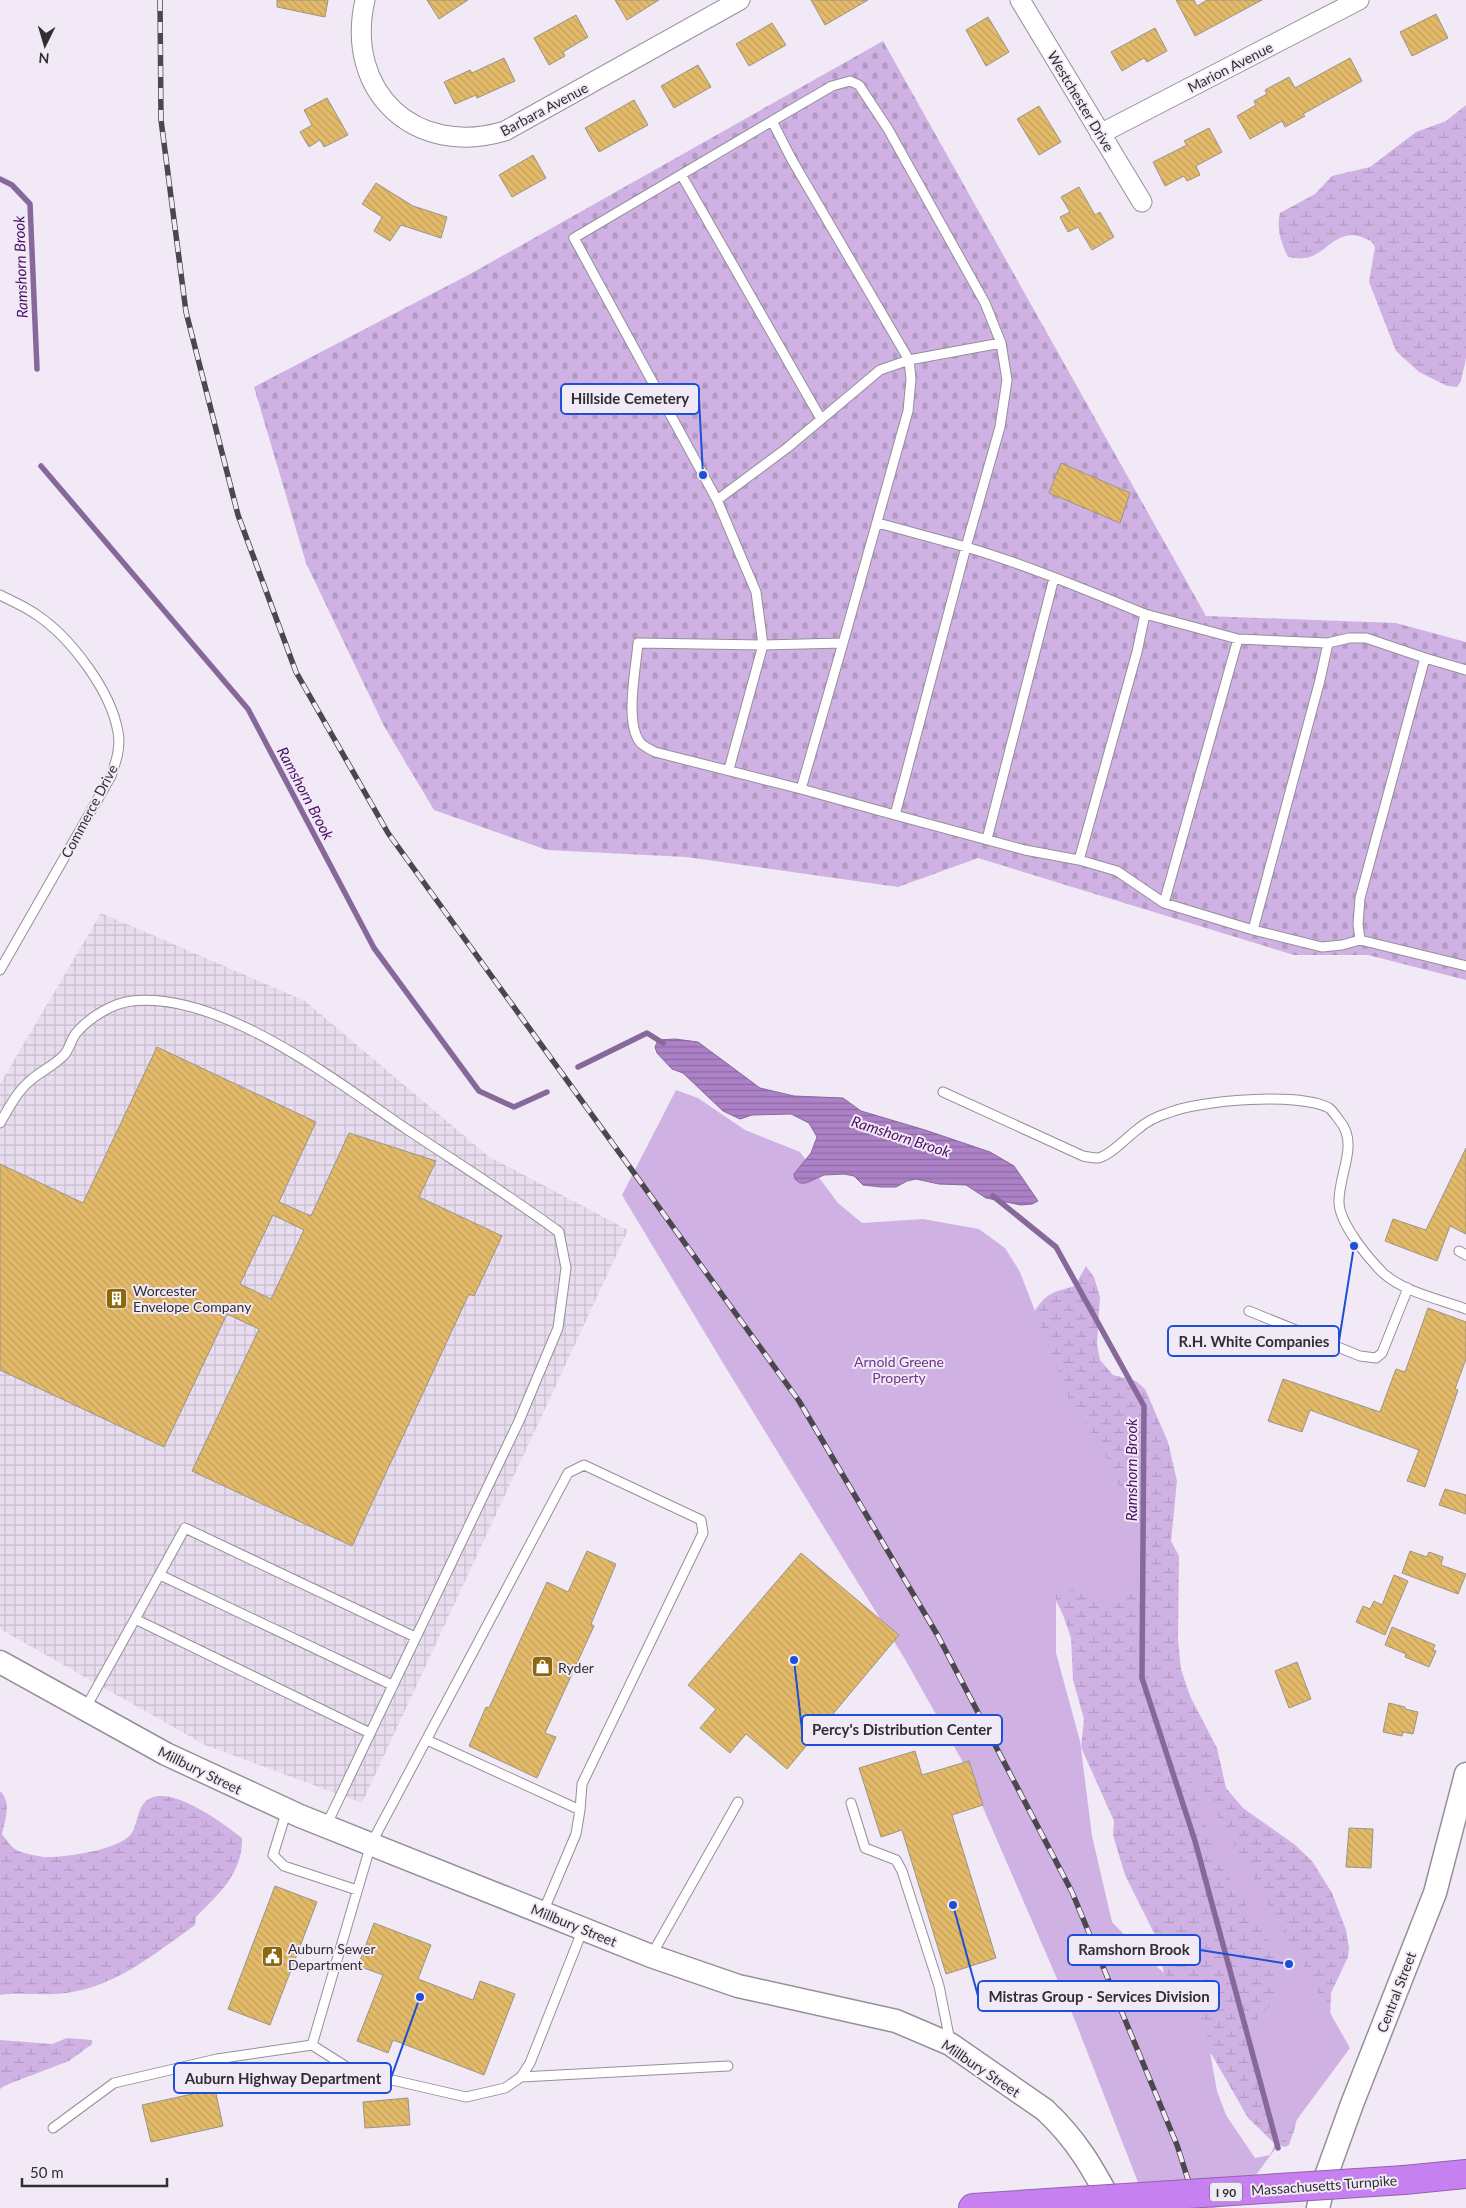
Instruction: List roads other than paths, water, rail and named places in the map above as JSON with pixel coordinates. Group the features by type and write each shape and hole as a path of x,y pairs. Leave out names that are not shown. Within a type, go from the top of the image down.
{"highway":[{"name":"Massachusetts Turnpike","path":"973,2208 1404,2180 1466,2174"}],"street":[{"name":"Barbara Avenue","path":"365,0 360,36 362,54 367,72 386,103 400,116 432,133 451,138 488,137 514,127 740,0"},
{"name":"Westchester Drive","path":"1020,0 1142,202"},
{"name":"Marion Avenue","path":"1100,134 1359,0"},
{"name":"Millbury Street","path":"0,1662 166,1754 326,1826 651,1956 738,1986 896,2021 950,2044 1045,2110 1064,2129 1088,2160 1114,2208"},
{"name":"Central Street","path":"1318,2208 1326,2176 1349,2112 1435,1892 1466,1774"}],"lane":[{"path":"729,769 763,645 756,592 743,556 717,500 574,238 832,86 850,81 859,85 888,129 980,294 1002,343 1007,380 1000,427 895,815"},
{"path":"772,121 792,160 909,360 911,379 908,411 802,788"},
{"path":"682,176 821,419"},
{"path":"717,500 787,448 880,370 909,360 1002,343"},
{"path":"878,523 966,547 1054,578 1146,614 1238,639 1328,642 1349,638 1366,638 1466,670"},
{"path":"987,839 1054,578"},
{"name":"Commerce Drive","path":"0,595 37,615 64,639 80,657 105,697 116,722 119,741 116,760 110,776 4,956 0,970"},
{"path":"1079,860 1146,614"},
{"path":"1164,903 1238,639"},
{"path":"1253,930 1268,868 1320,680 1328,642"},
{"path":"843,643 763,645 638,643 633,696 633,729 640,743 655,752 802,788 1025,850 1079,860 1118,871 1164,903 1253,930 1322,947 1342,945 1360,940 1466,966"},
{"path":"1360,940 1358,924 1360,898 1425,658"},
{"path":"0,1123 13,1100 29,1081 64,1055 77,1032 101,1012 131,1001 165,1001 203,1010 245,1028 304,1061 514,1200 558,1232 566,1268 558,1328 519,1421 414,1637 326,1826"},
{"path":"943,1092 1083,1156 1099,1158 1139,1127 1168,1112 1196,1105 1274,1099 1308,1103 1329,1109 1344,1126 1350,1142 1339,1204 1347,1226 1384,1274 1408,1288 1466,1308"},
{"path":"1249,1311 1360,1356 1376,1358 1382,1353 1408,1288"},
{"path":"312,2045 371,1844 568,1473 584,1465 701,1520 703,1533 582,1784 576,1834 543,1912"},
{"path":"85,1709 185,1528 414,1637"},
{"path":"160,1575 392,1685"},
{"path":"135,1619 370,1733"},
{"path":"427,1740 580,1810"},
{"path":"651,1956 738,1802"},
{"path":"851,1803 866,1848 896,1860 902,1871 939,1986 950,2044"},
{"path":"287,1810 273,1855 284,1866 357,1890"},
{"path":"53,2128 114,2083 217,2059 312,2045 353,2072 466,2097 505,2088 521,2077 530,2063 583,1928"},
{"path":"521,2077 728,2066"}],"water":[{"path":"675,1039 698,1042 760,1088 794,1096 843,1098 861,1111 990,1152 1014,1166 1038,1201 1032,1204 1021,1205 986,1198 966,1185 939,1184 916,1179 896,1187 881,1187 863,1185 854,1176 844,1174 824,1175 806,1183 800,1183 795,1179 794,1174 811,1153 817,1137 809,1123 791,1114 752,1115 740,1119 723,1111 683,1073 672,1069 657,1053 655,1047 658,1040"}],"waterway":[{"name":"Ramshorn Brook","path":"0,179 12,185 30,204 37,369"},
{"name":"Ramshorn Brook","path":"41,466 248,709 374,948 479,1091 514,1107 547,1092"},
{"name":"Ramshorn Brook","path":"578,1067 647,1033 663,1043"},
{"name":"Ramshorn Brook","path":"993,1196 1056,1247 1144,1406 1142,1678 1195,1841 1278,2148"}],"railway":[{"path":"160,0 161,120 186,312 238,515 296,672 388,833 799,1401 938,1636 1072,1892 1177,2145 1197,2208"}],"place":[{"name":"Hillside Cemetery","path":"703,475"},
{"name":"R.H. White Companies","path":"1354,1246"},
{"name":"Worcester Envelope Company","path":"117,1298"},
{"name":"Percy's Distribution Center","path":"794,1660"},
{"name":"Ryder","path":"542,1667"},
{"name":"Mistras Group - Services Division","path":"953,1905"},
{"name":"Auburn Sewer Department","path":"272,1956"},
{"name":"Ramshorn Brook","path":"1289,1964"},
{"name":"Auburn Highway Department","path":"420,1997"}],"park label":[{"name":"Arnold Greene Property","path":"899,1369"}]}
